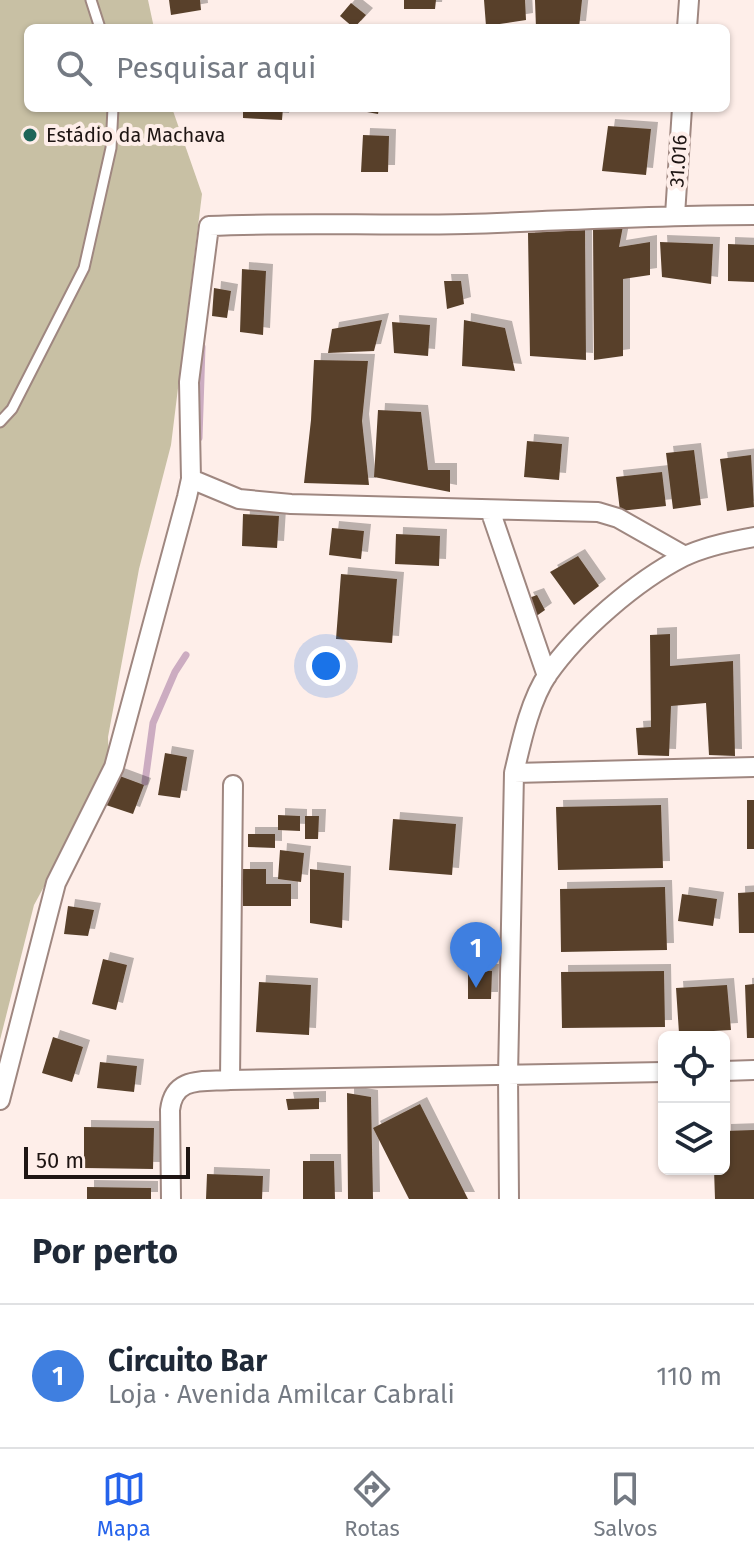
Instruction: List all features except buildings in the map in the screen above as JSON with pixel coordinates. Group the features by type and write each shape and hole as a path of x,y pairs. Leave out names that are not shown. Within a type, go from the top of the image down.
{"street":[{"path":"687,24 689,0"},
{"name":"31.016","path":"675,215 682,112"},
{"path":"0,1100 56,883 114,767 122,742 191,479 189,382 209,226 462,224 675,215 754,215"},
{"path":"191,479 239,499 598,512 618,518 685,556"},
{"path":"490,510 547,676"},
{"path":"509,1199 508,1076 514,773 521,739 547,676 598,620 659,572 685,556 754,537"},
{"path":"514,773 754,767"},
{"path":"230,1080 233,785"},
{"path":"730,1071 754,1070"},
{"path":"171,1199 172,1097 177,1089 186,1084 230,1080 658,1072"}],"lane":[{"path":"91,0 99,24"},
{"path":"0,422 12,409 84,268 111,148 113,112"}],"shaded area":[{"path":"0,0 148,0 153,24 24,24 24,112 173,112 202,194 171,445 139,569 108,737 109,767 34,905 0,1040"}],"waterway":[{"path":"199,438 202,347"},
{"path":"145,782 153,723 175,672 186,655"}],"place":[{"name":"Estádio da Machava","path":"30,135"},
{"name":"Circuito Bar","path":"476,988"}]}
